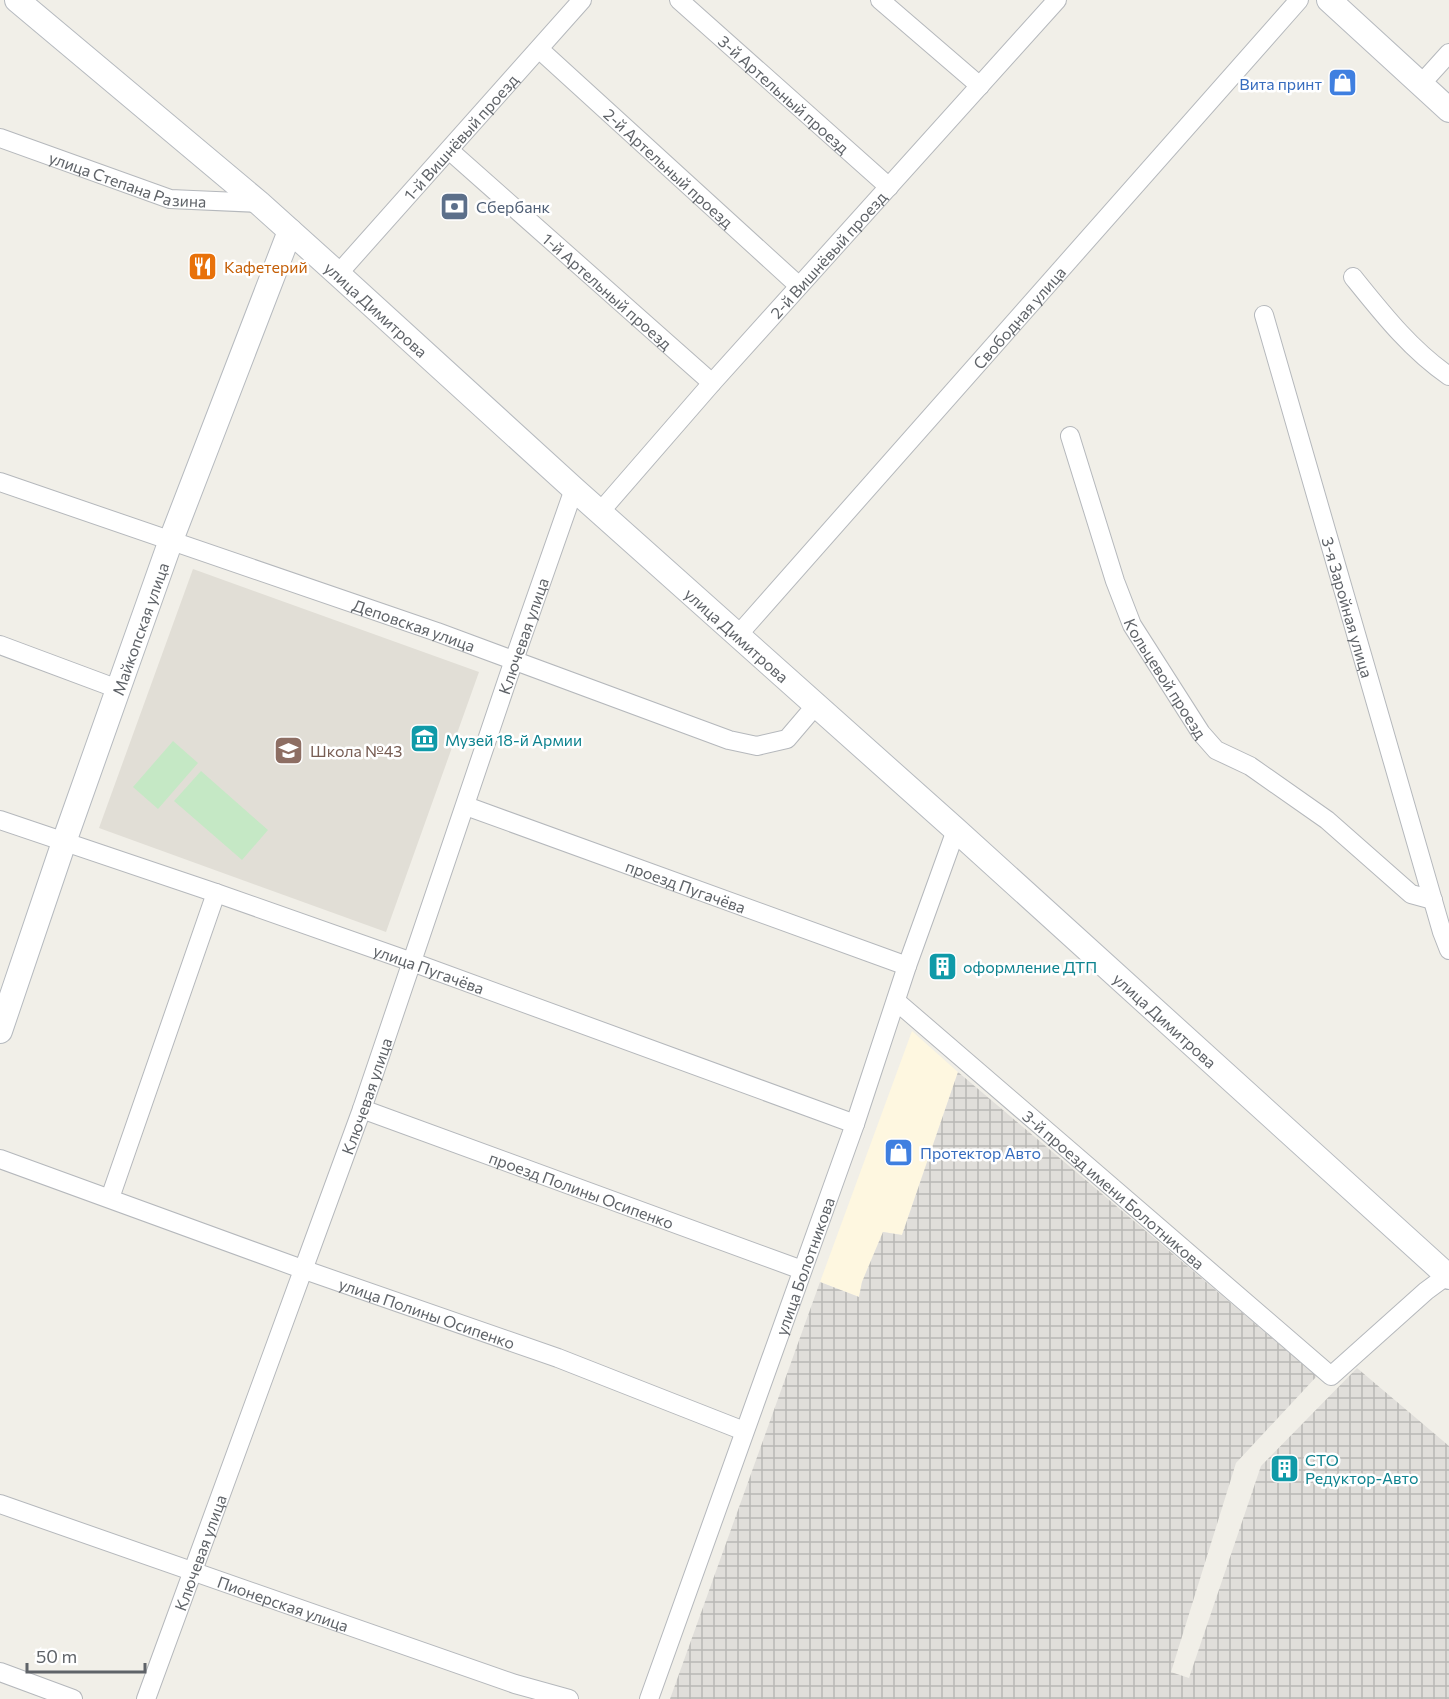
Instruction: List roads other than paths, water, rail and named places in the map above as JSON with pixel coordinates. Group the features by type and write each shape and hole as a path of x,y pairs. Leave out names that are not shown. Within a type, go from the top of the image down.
{"street":[{"name":"улица Димитрова","path":"17,0 259,203 1448,1275"},
{"name":"1-й Вишнёвый проезд","path":"338,274 582,0"},
{"name":"3-й Артельный проезд","path":"679,0 889,187"},
{"path":"880,0 980,86"},
{"name":"2-й Вишнёвый проезд","path":"600,512 712,383 1057,0"},
{"name":"Свободная улица","path":"738,635 1299,0"},
{"path":"1329,0 1449,110"},
{"name":"2-й Артельный проезд","path":"539,49 799,286"},
{"path":"1421,84 1449,53"},
{"name":"улица Степана Разина","path":"0,138 170,200 259,203"},
{"name":"1-й Артельный проезд","path":"448,150 712,383"},
{"name":"Майкопская улица","path":"0,1032 64,842 171,540 290,231"},
{"path":"1353,277 1389,322 1430,363 1449,376"},
{"name":"3-я Заройная улица","path":"1264,315 1433,900"},
{"name":"Кольцевой проезд","path":"1070,436 1115,581 1132,625 1201,733 1216,750 1250,766 1327,820 1411,894 1433,900"},
{"name":"Деповская улица","path":"0,482 437,632 729,740 757,746 787,740 816,705"},
{"name":"Ключевая улица","path":"146,1699 362,1109 574,489"},
{"path":"0,645 118,689"},
{"name":"проезд Пугачёва","path":"466,806 907,966"},
{"name":"улица Пугачёва","path":"0,820 412,962 855,1124"},
{"name":"улица Болотникова","path":"649,1699 855,1124 907,966 956,830"},
{"path":"110,1198 216,893"},
{"path":"1433,900 1449,950"},
{"name":"3-й проезд имени Болотникова","path":"896,1001 1331,1376 1426,1291 1448,1275"},
{"name":"проезд Полины Осипенко","path":"362,1109 802,1270"},
{"name":"улица Полины Осипенко","path":"0,1159 302,1269 558,1358 744,1431"},
{"name":"Пионерская улица","path":"0,1504 514,1684 569,1699"},
{"path":"0,1672 73,1699"}],"place":[{"name":"Вита принт","path":"1343,83"},
{"name":"Сбербанк","path":"455,206"},
{"name":"Кафетерий","path":"203,266"},
{"name":"Музей 18-й Армии","path":"424,739"},
{"name":"Школа №43","path":"289,750"},
{"name":"оформление ДТП","path":"942,966"},
{"name":"Протектор Авто","path":"899,1152"},
{"name":"СТО Редуктор-Авто","path":"1284,1468"}]}
